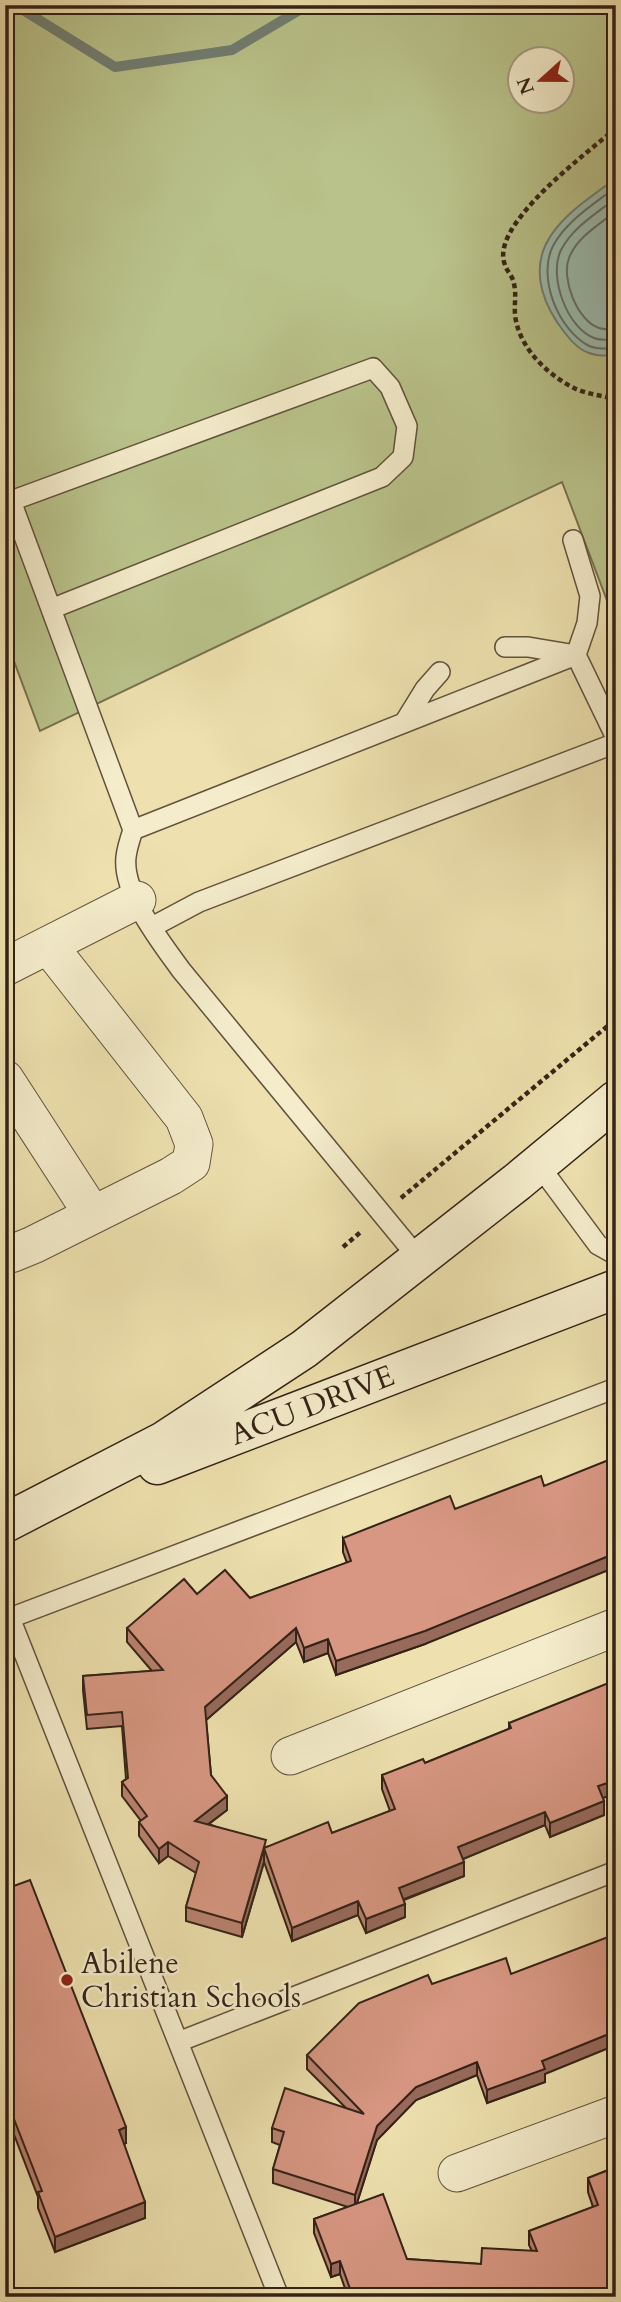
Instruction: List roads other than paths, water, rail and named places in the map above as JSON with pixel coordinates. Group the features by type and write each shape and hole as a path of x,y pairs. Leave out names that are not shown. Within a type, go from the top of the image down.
{"street":[{"path":"5,967 48,945 144,914"},
{"path":"5,1252 10,1254 33,1245 181,1169 191,1163 194,1144 184,1118 48,945"},
{"path":"5,1079 93,1215"},
{"path":"7,1523 164,1441 304,1349 616,1100"},
{"name":"ACU DRIVE","path":"7,1523 616,1289"},
{"path":"290,1756 616,1627"},
{"path":"457,2173 616,2114"}],"lane":[{"path":"51,609 382,477 403,457 407,426 390,387 373,368 11,501 51,609 133,830 126,858 127,872 144,914 181,971 419,1259"},
{"path":"144,914 199,902 616,740 576,655 587,622 590,596 573,540"},
{"path":"505,647 528,647 576,655"},
{"path":"133,830 576,655"},
{"path":"404,723 425,689 440,672"},
{"path":"538,1164 598,1245 616,1255"},
{"path":"279,2297 10,1618 616,1388"},
{"path":"178,2042 616,1871"}],"water":[{"path":"616,178 616,355 599,355 585,352 579,347 551,313 542,291 540,267 546,244 559,224"}],"waterway":[{"path":"15,5 115,67 232,50 308,5"}],"place":[{"name":"Abilene Christian Schools","path":"67,1980"}]}
